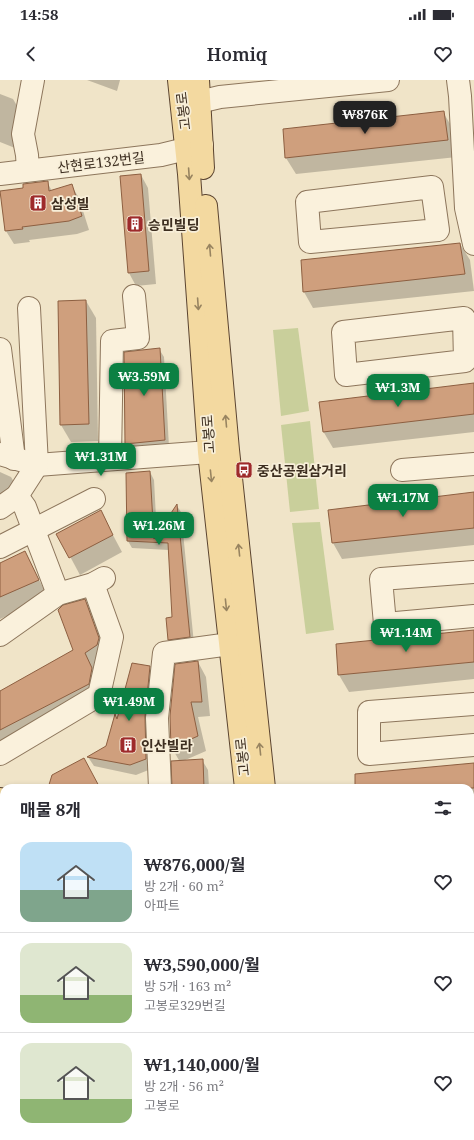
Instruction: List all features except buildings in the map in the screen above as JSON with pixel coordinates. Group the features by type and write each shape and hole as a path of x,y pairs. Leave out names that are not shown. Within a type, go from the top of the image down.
{"main road":[{"name":"고봉로","path":"179,80 190,104 264,784"},
{"name":"고봉로","path":"190,104 198,80"},
{"name":"고봉로","path":"195,147 209,452 246,784"}],"street":[{"path":"28,170 23,134 33,80"},
{"path":"190,104 220,97 384,80"},
{"path":"458,80 466,208 474,244"},
{"name":"산현로132번길","path":"0,174 161,155 195,147"},
{"path":"432,187 436,213 438,230 310,242 307,202 432,187"},
{"path":"436,213 466,208"},
{"path":"110,459 112,341 138,338 134,296"},
{"path":"29,308 37,465 8,502 25,507 58,594"},
{"path":"464,318 470,339 465,361 346,375 343,332 464,318"},
{"path":"0,349 7,457 37,465 209,452"},
{"path":"402,470 474,464"},
{"path":"0,547 34,531 94,499"},
{"path":"474,572 381,579 385,624 474,616"},
{"path":"0,635 58,594 98,581 112,637 99,695 0,754"},
{"path":"160,784 157,718 164,653 230,644"},
{"path":"474,704 369,712 369,754 474,745"}],"green space":[{"path":"298,328 309,411 281,416 273,330"},
{"path":"310,421 319,509 290,512 281,425"},
{"path":"320,522 334,630 306,634 292,523"}],"place":[{"name":"삼성빌","path":"38,203"},
{"name":"승민빌딩","path":"135,224"},
{"name":"중산공원삼거리","path":"244,470"},
{"name":"인산빌라","path":"128,745"}]}
